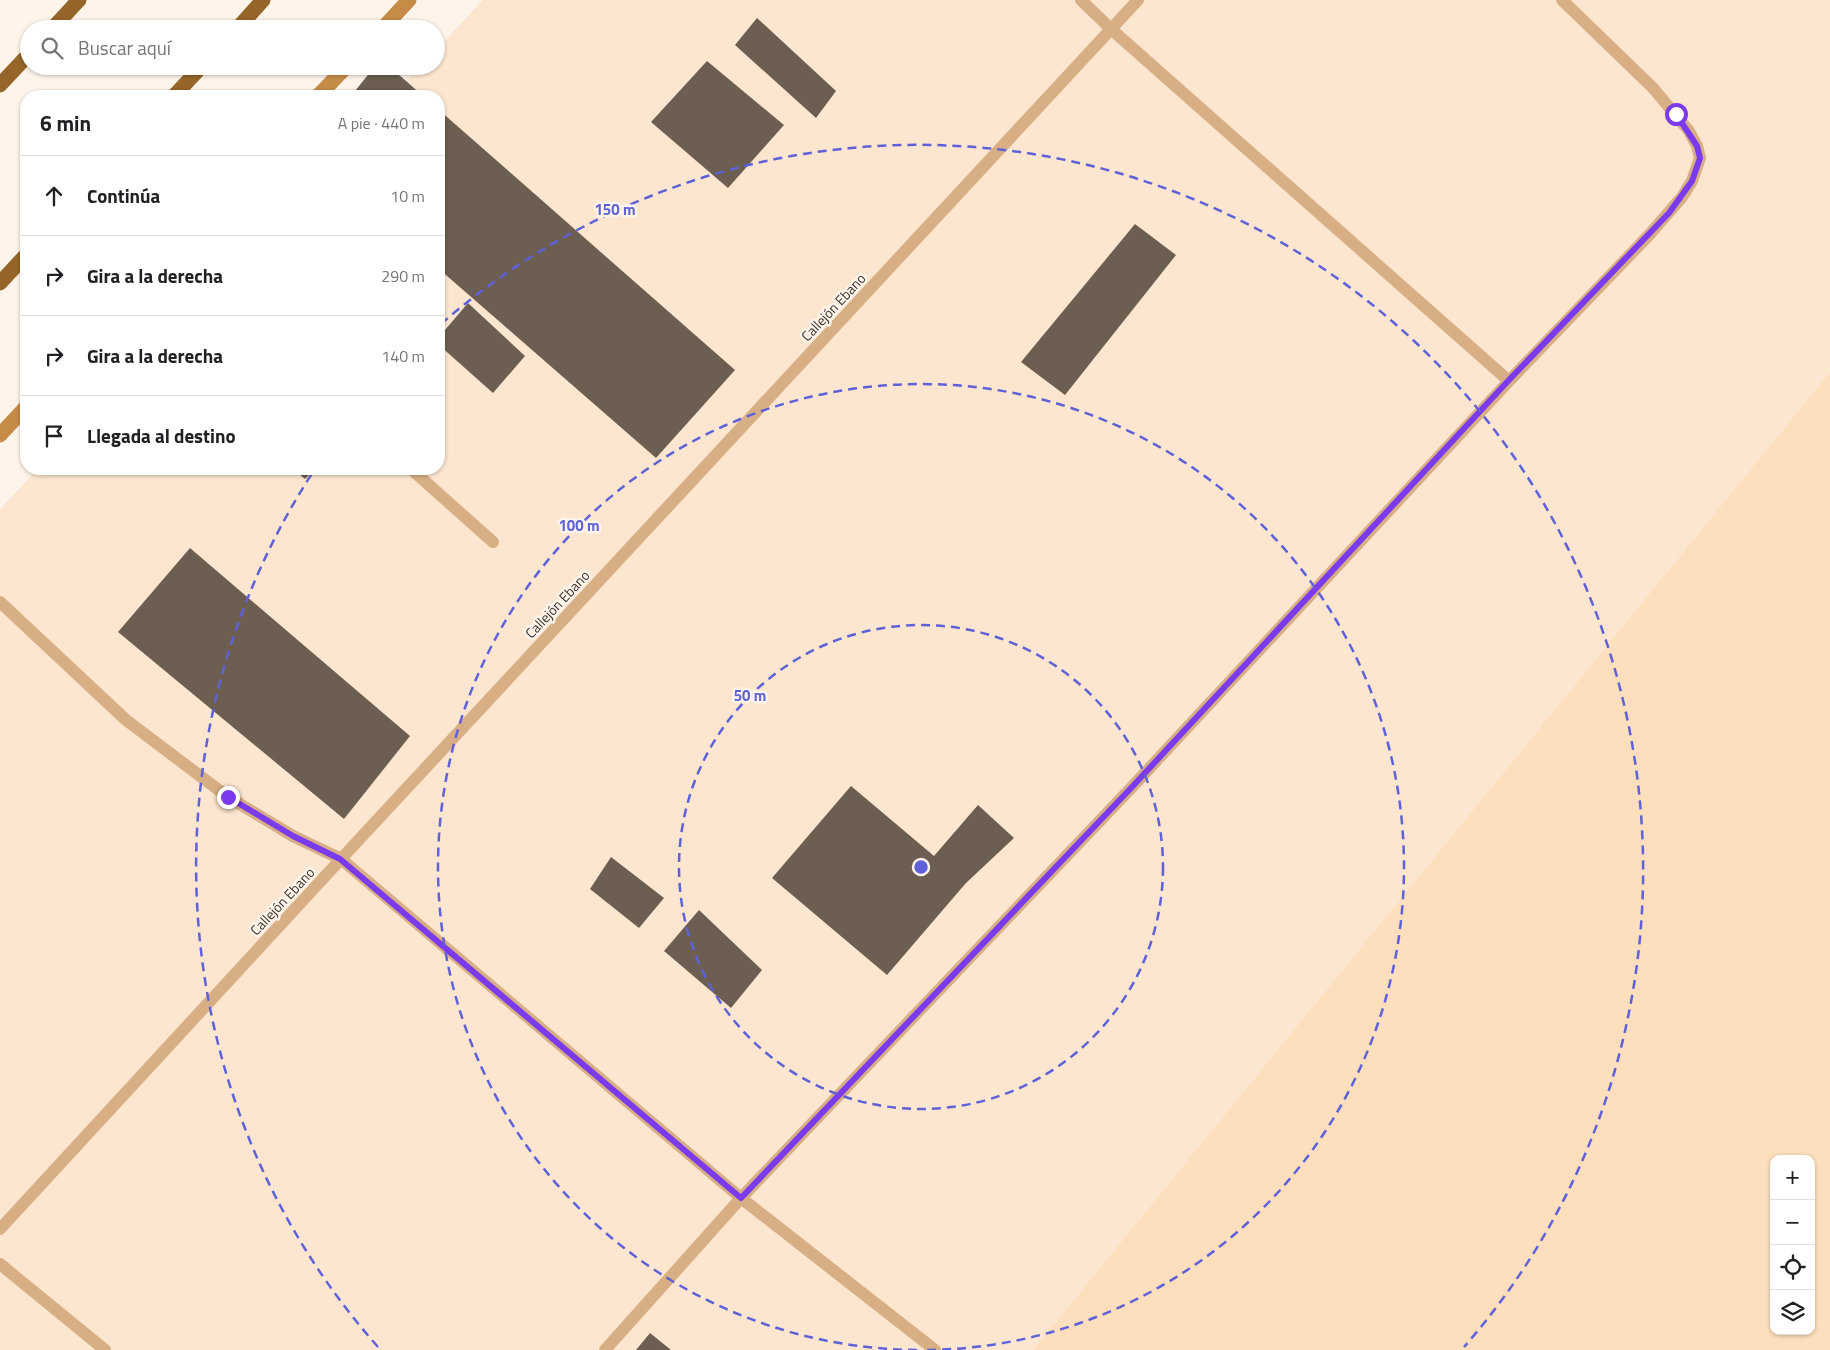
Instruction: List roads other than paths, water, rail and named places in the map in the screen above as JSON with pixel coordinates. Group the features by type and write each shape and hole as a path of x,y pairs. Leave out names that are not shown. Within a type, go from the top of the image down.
{"highway":[{"path":"60,20 79,0"},
{"path":"245,20 263,0"},
{"path":"0,85 20,64"},
{"path":"180,90 194,75"},
{"path":"0,283 20,261"}],"street":[{"path":"390,20 409,0"},
{"path":"324,90 338,75"},
{"path":"0,435 20,413"}],"lane":[{"path":"1081,0 1508,381"},
{"name":"Callejón Ebano","path":"0,1229 340,859 1138,0"},
{"path":"605,1350 741,1198 1132,787 1508,381 1669,213 1692,181 1700,158 1697,146 1676,114 1653,88 1562,0"},
{"path":"418,475 493,542"},
{"path":"0,602 126,720 220,791 293,836 340,859 741,1198 934,1350"},
{"path":"0,1264 104,1350"}]}
